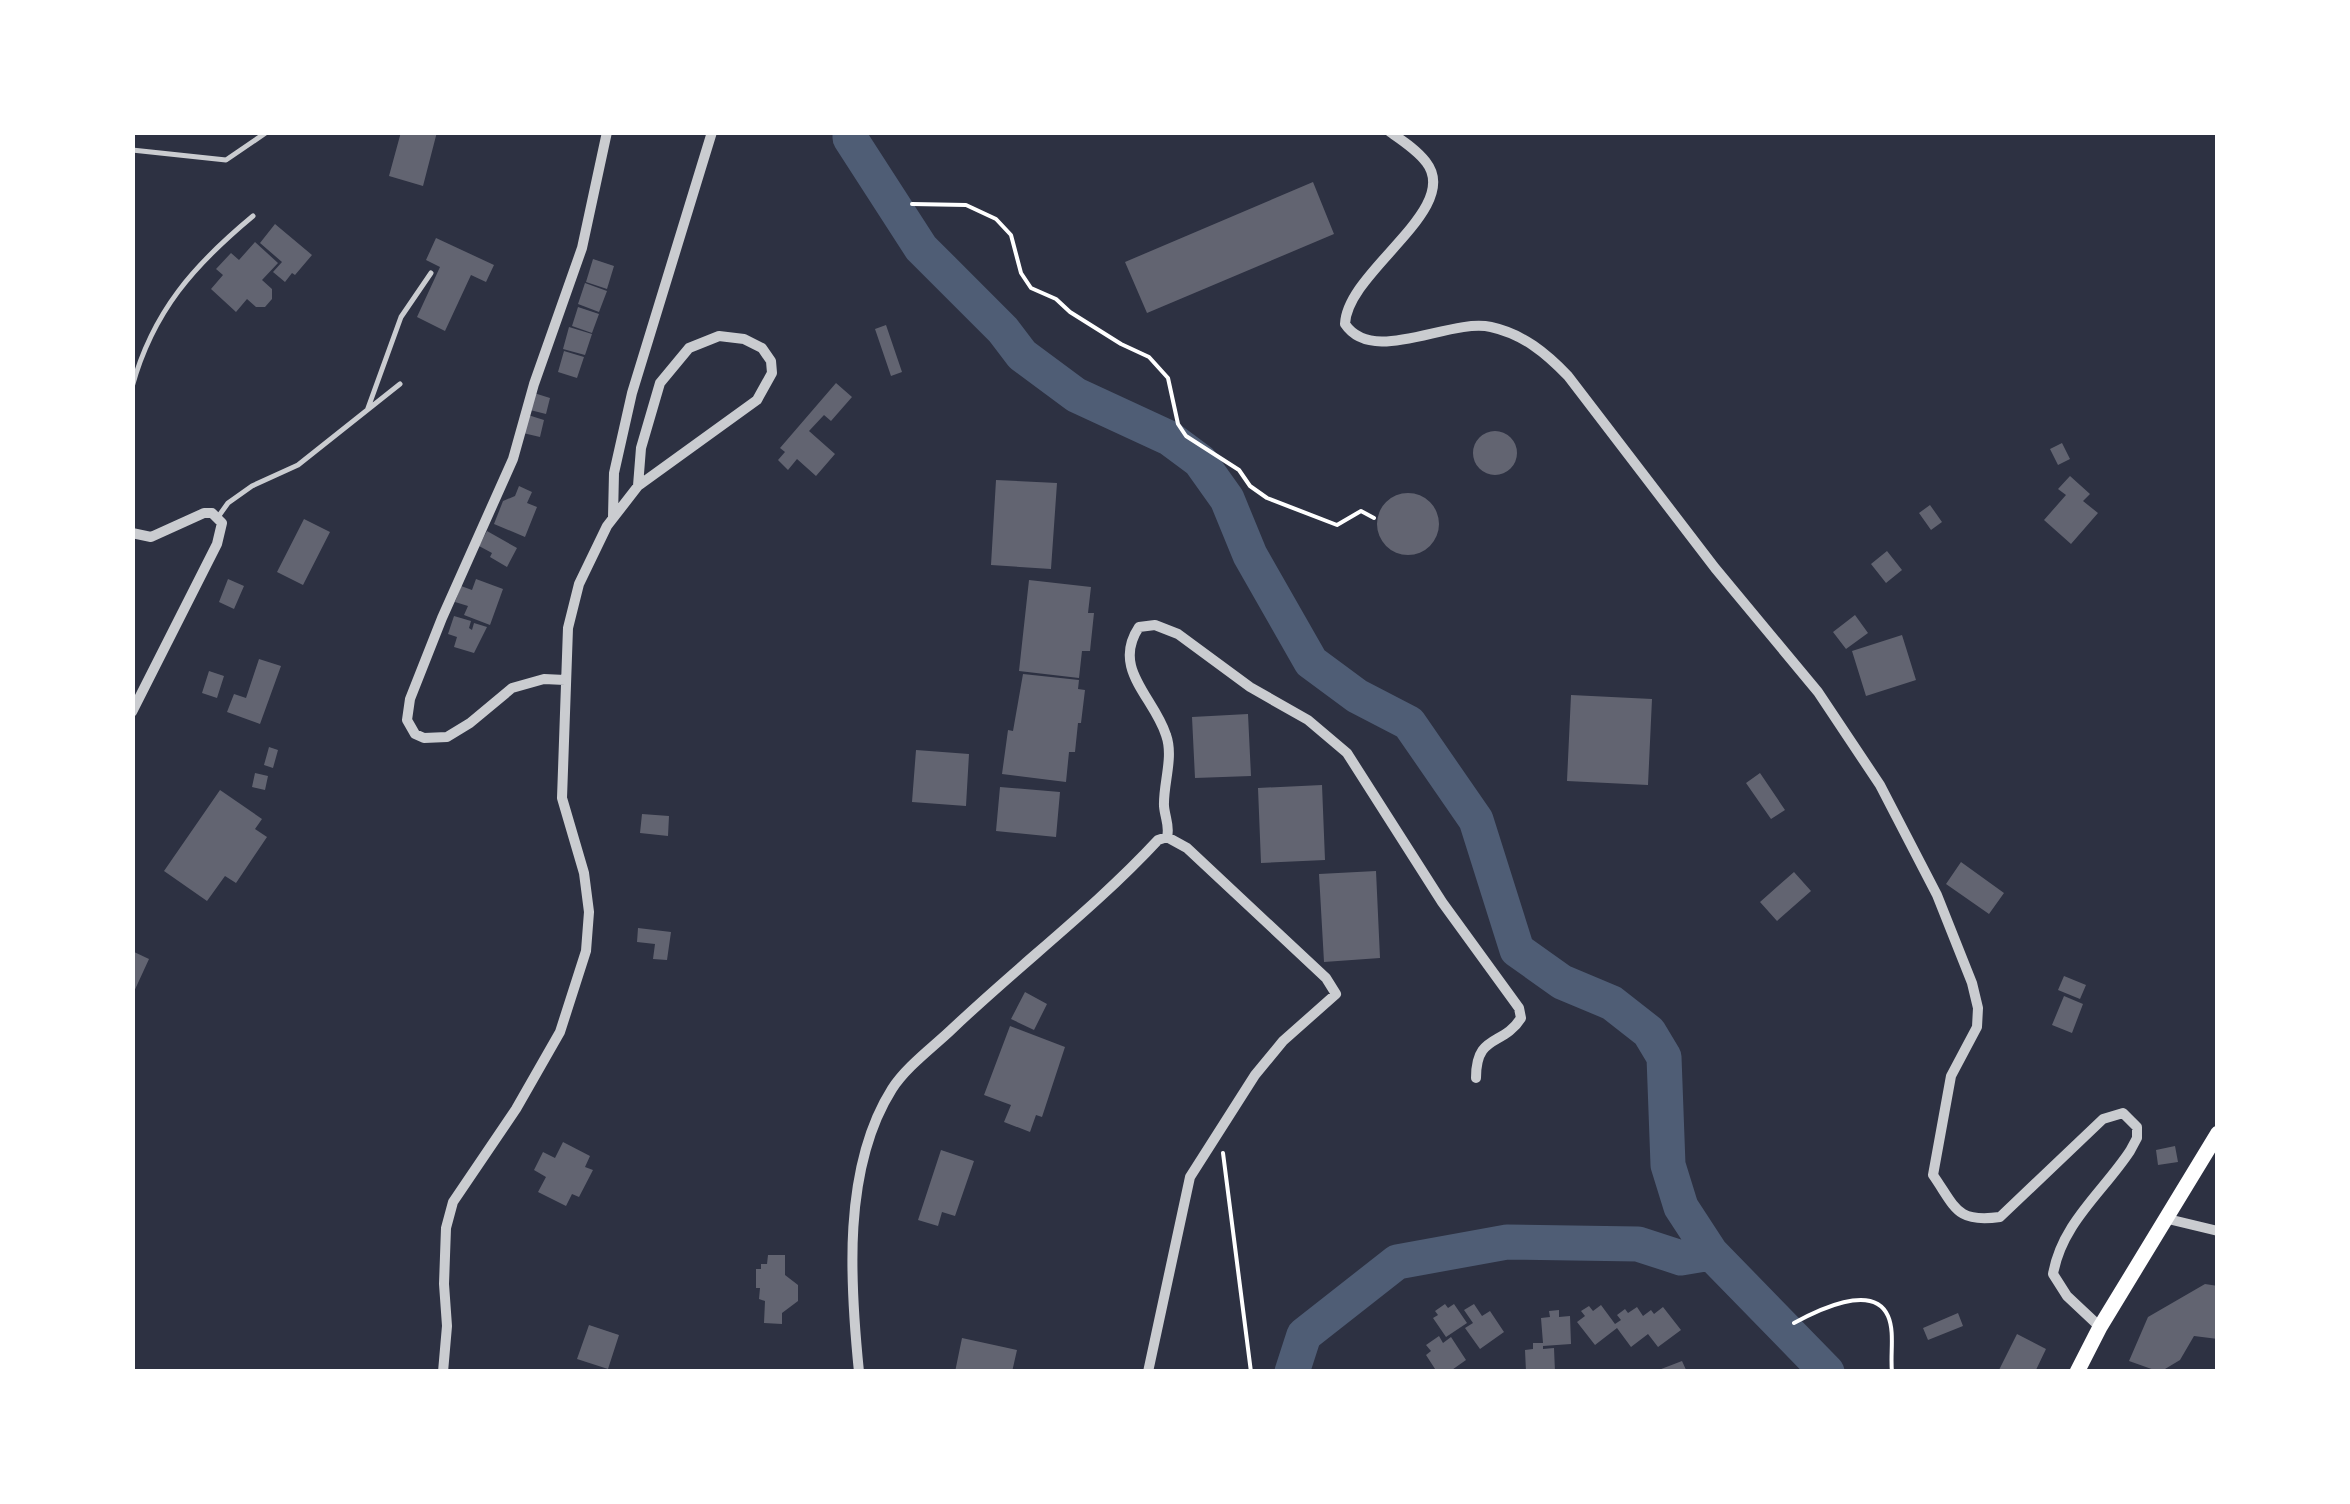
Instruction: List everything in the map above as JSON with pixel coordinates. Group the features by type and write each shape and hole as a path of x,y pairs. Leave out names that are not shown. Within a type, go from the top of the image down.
{"main road":[{"path":"2078,1372 2100,1327 2218,1133"}],"street":[{"path":"565,680 528,681 512,688 447,737 424,738 415,734 407,720 410,699 442,618 513,459 534,384 582,248 607,132"},
{"path":"613,518 614,473 632,393 712,132"},
{"path":"1390,132 1428,164 1435,180 1424,214 1352,296 1345,324 1350,333 1365,342 1412,338 1465,325 1492,327 1544,350 1818,692 1880,785 1937,896 1972,983 1977,1026 1951,1076 1933,1175 1955,1207 1965,1217 2000,1217 2103,1119 2123,1114 2137,1127 2137,1138 2130,1150 2073,1222 2057,1253 2053,1274 2067,1296 2100,1327"},
{"path":"442,1372 447,1326 446,1228 453,1202 516,1109 560,1032 586,951 589,912 584,873 562,798 568,628 580,584 613,518 638,486 757,400 772,372 771,361 762,348 744,339 720,336 689,348 660,384 641,448 638,486"},
{"path":"132,533 152,538 204,513 218,517 222,531 132,712"},
{"path":"1167,838 1170,831 1164,806 1168,745 1166,733 1135,680 1130,640 1139,626 1155,625 1178,634 1250,687 1308,720 1364,776 1442,902 1519,1008 1521,1018 1516,1027 1485,1044 1478,1054 1476,1078"},
{"path":"859,1372 851,1255 857,1197 873,1134 893,1087 1008,976 1072,923 1158,840 1167,838 1188,848 1326,978 1336,994 1283,1040 1254,1076 1190,1177 1148,1372"},
{"path":"2168,1219 2218,1231"}],"lane":[{"path":"132,150 226,160 268,132"},
{"path":"132,387 152,330 178,289 211,250 253,216"},
{"path":"367,411 401,317 431,273"},
{"path":"218,517 228,503 252,486 298,466 400,384"}],"path":[{"path":"912,204 966,204 996,219 1011,235 1021,273 1031,288 1056,299 1121,344 1149,357 1168,378 1178,424 1186,436 1239,470 1250,486 1267,498 1337,525 1361,511 1374,518"},
{"path":"1220,1128 1251,1372"},
{"path":"1794,1323 1838,1302 1865,1300 1879,1304 1888,1316 1892,1372"}],"building":[{"path":"401,132 437,132 423,186 389,176"},
{"path":"1313,182 1334,234 1147,313 1125,262"},
{"path":"275,224 312,255 285,282 273,272 282,262 260,243"},
{"path":"436,238 494,265 486,282 471,275 445,331 417,317 440,267 426,260"},
{"path":"255,242 278,263 262,280 272,289 272,299 265,307 256,307 247,299 236,312 211,289 223,275 216,269 231,253 239,260"},
{"path":"593,259 614,266 607,289 586,282"},
{"path":"585,283 607,291 599,312 578,304"},
{"path":"578,307 599,314 592,333 572,326"},
{"path":"886,325 902,372 891,376 875,329"},
{"path":"569,327 592,334 585,355 563,349"},
{"path":"564,351 584,357 577,378 558,372"},
{"path":"836,383 852,397 831,421 824,415 809,431 835,454 816,476 797,459 788,470 778,460 785,452 780,448"},
{"path":"534,393 550,398 546,414 530,410"},
{"path":"528,415 544,420 540,437 523,433"},
{"path":"1495,431 1510,438 1517,453 1510,468 1495,475 1480,468 1473,453 1480,438"},
{"path":"2062,443 2070,459 2058,465 2050,449"},
{"path":"2070,476 2090,494 2083,501 2098,513 2071,544 2044,520 2066,495 2058,489"},
{"path":"996,480 1057,483 1051,569 991,565"},
{"path":"519,486 532,492 527,503 537,507 525,537 494,524 503,501 515,496"},
{"path":"1408,493 1430,502 1439,524 1430,546 1408,555 1386,546 1377,524 1386,502"},
{"path":"1930,505 1942,522 1931,530 1919,513"},
{"path":"304,519 330,532 303,585 277,572"},
{"path":"487,531 517,548 507,567 479,546"},
{"path":"1887,551 1902,570 1886,583 1871,564"},
{"path":"228,579 244,586 234,609 219,602"},
{"path":"476,579 503,589 490,625 464,615 468,606 455,602 461,586 472,590"},
{"path":"1029,580 1091,587 1088,613 1094,613 1090,651 1082,651 1079,678 1019,671"},
{"path":"1855,615 1868,633 1846,649 1833,632"},
{"path":"454,616 471,621 472,630 474,623 487,627 474,653 454,647 457,637 448,634"},
{"path":"1902,635 1916,680 1866,696 1852,651"},
{"path":"259,659 281,666 260,724 227,712 234,694 246,698"},
{"path":"209,671 224,676 217,698 202,693"},
{"path":"1023,674 1079,680 1078,689 1085,690 1075,752 1069,752 1066,782 1002,774 1008,730 1013,731"},
{"path":"1571,695 1652,699 1648,785 1567,781"},
{"path":"1248,714 1251,776 1195,778 1192,717"},
{"path":"269,747 278,750 273,768 264,765"},
{"path":"916,750 969,754 966,806 912,802"},
{"path":"255,773 268,776 265,790 252,787"},
{"path":"1760,773 1785,810 1771,819 1746,783"},
{"path":"1322,785 1325,860 1261,863 1258,788"},
{"path":"1000,787 1060,792 1056,837 996,831"},
{"path":"220,790 262,819 255,829 267,837 236,883 225,876 207,901 164,871"},
{"path":"642,814 669,816 668,836 640,833"},
{"path":"1961,862 2004,893 1989,914 1946,884"},
{"path":"1376,871 1380,958 1324,962 1319,874"},
{"path":"1794,872 1811,891 1777,921 1760,902"},
{"path":"638,928 671,932 667,960 653,959 655,944 637,942"},
{"path":"132,951 149,959 132,996"},
{"path":"2064,976 2086,985 2080,999 2058,990"},
{"path":"1025,992 1047,1004 1034,1030 1011,1019"},
{"path":"2064,996 2083,1004 2072,1033 2052,1025"},
{"path":"1010,1026 1065,1047 1042,1117 1036,1115 1030,1132 1004,1122 1011,1105 984,1095"},
{"path":"563,1142 590,1156 585,1167 593,1170 579,1197 572,1194 566,1206 538,1192 546,1177 534,1170 543,1152 555,1158"},
{"path":"2175,1146 2178,1162 2158,1165 2156,1150"},
{"path":"941,1150 974,1161 955,1216 942,1212 938,1226 918,1220"},
{"path":"768,1255 785,1255 785,1275 798,1285 798,1301 782,1313 782,1324 764,1323 765,1301 759,1299 760,1288 756,1288 756,1269 767,1264"},
{"path":"2205,1284 2218,1286 2218,1339 2194,1336 2180,1360 2160,1372 2129,1361 2148,1317"},
{"path":"1445,1304 1448,1308 1454,1304 1467,1323 1446,1337 1433,1318 1438,1315 1435,1311"},
{"path":"1474,1304 1482,1316 1490,1311 1504,1332 1480,1349 1465,1328 1473,1323 1464,1310"},
{"path":"1601,1305 1615,1324 1621,1320 1617,1315 1625,1309 1628,1313 1637,1307 1643,1316 1663,1307 1681,1330 1658,1347 1648,1334 1631,1347 1617,1328 1595,1345 1577,1322 1585,1316 1581,1311 1589,1306 1593,1311"},
{"path":"1559,1310 1559,1317 1570,1316 1571,1344 1543,1346 1554,1348 1555,1372 1526,1372 1525,1350 1533,1349 1533,1343 1543,1343 1541,1318 1550,1317 1549,1311"},
{"path":"1958,1313 1963,1326 1928,1340 1923,1328"},
{"path":"589,1325 619,1335 608,1369 577,1359"},
{"path":"2017,1334 2046,1349 2035,1372 1998,1372"},
{"path":"1439,1336 1443,1343 1451,1337 1466,1360 1449,1372 1437,1372 1426,1355 1431,1351 1426,1345"},
{"path":"962,1338 1017,1350 1012,1372 955,1372"},
{"path":"1682,1361 1687,1372 1656,1372 1656,1371"}],"waterway":[{"path":"850,132 850,138 921,248 1003,330 1022,355 1076,395 1169,438 1200,461 1227,499 1250,555 1311,662 1357,696 1409,723 1476,820 1517,950 1562,982 1612,1003 1649,1032 1664,1057 1668,1165 1681,1207 1711,1253 1827,1372"},
{"path":"1292,1372 1304,1335 1397,1262 1507,1242 1638,1244 1681,1258 1711,1253"}]}
